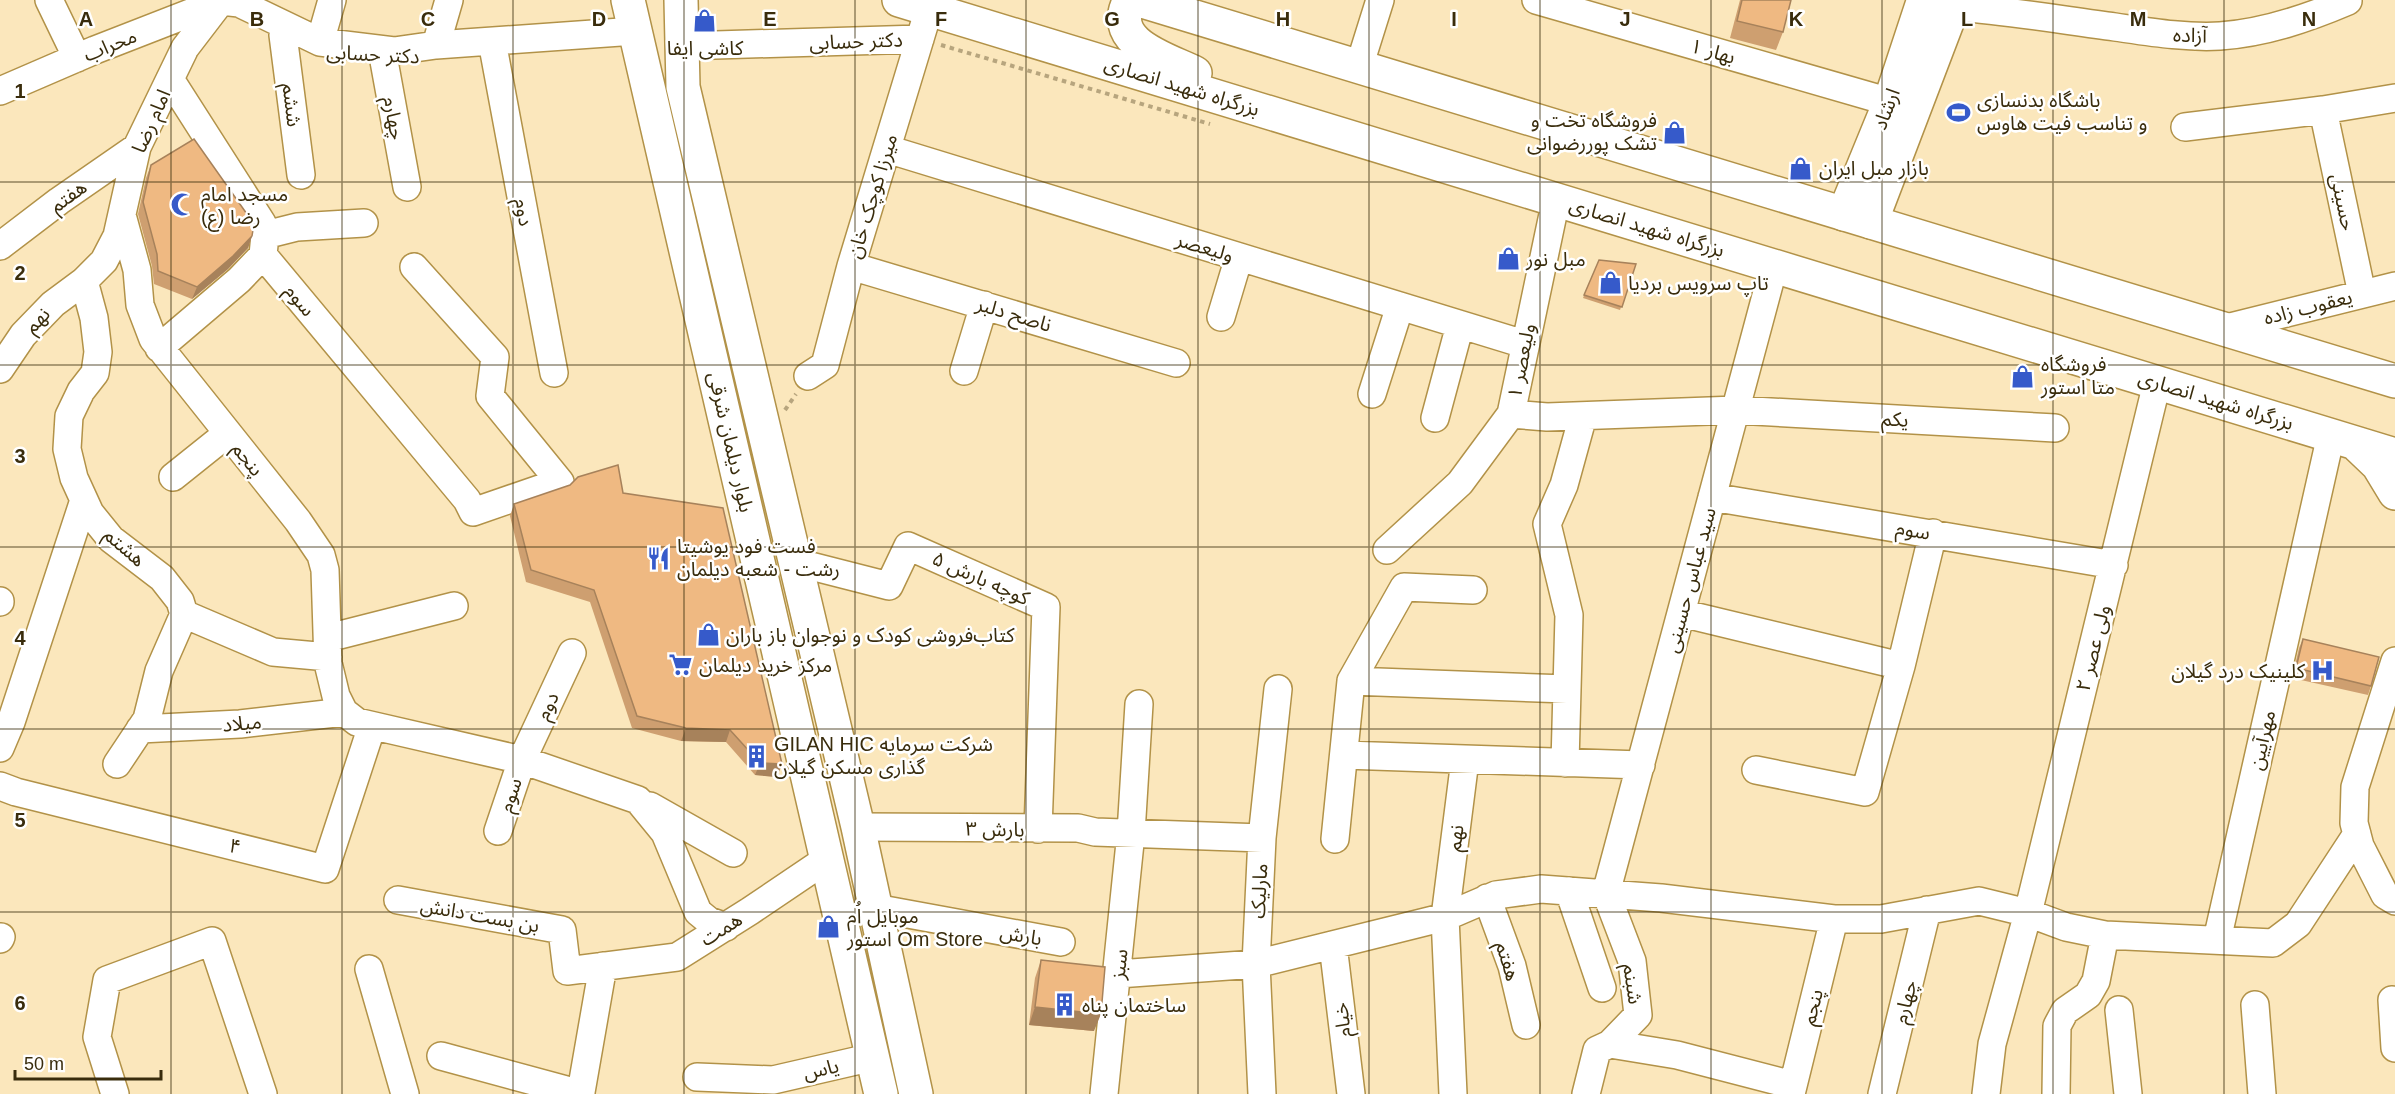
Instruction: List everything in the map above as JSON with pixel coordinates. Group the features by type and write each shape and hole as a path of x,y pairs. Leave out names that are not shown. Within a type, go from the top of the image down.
{"main road":[{"path":"667,0 671,39 683,87"},
{"name":"بلوار دیلمان شرقی","path":"681,0 683,87 858,827 916,1094"},
{"path":"1130,0 1124,12 1124,23 1128,34 1139,46 1286,118"},
{"path":"1139,0 2395,381"},
{"name":"ارشاد","path":"1857,218 1890,102 1942,4"},
{"name":"ارشاد","path":"1857,218 1942,4"},
{"name":"بزرگراه شهید انصاری","path":"916,16 1286,118 2395,455"},
{"name":"بلوار دیلمان شرقی","path":"634,24 881,1094"},
{"path":"2341,439 2375,461 2395,493"},
{"path":"827,859 858,827"}],"street":[{"path":"49,0 77,58"},
{"name":"محراب","path":"0,91 221,0"},
{"name":"دکتر حسابی","path":"221,0 239,3 320,42 382,54 436,45 634,24"},
{"name":"دکتر حسابی","path":"221,0 233,12 318,51 382,54 494,52 634,24"},
{"name":"امام رضا","path":"84,281 104,261 117,236 136,147 185,48 221,0"},
{"path":"320,42 332,0"},
{"path":"436,45 449,0"},
{"path":"1359,67 1380,0"},
{"name":"بهار ۱","path":"1536,0 1890,102"},
{"name":"آزاده","path":"1942,4 2163,33 2220,36 2312,17 2348,1"},
{"name":"دکتر حسابی","path":"683,46 916,16"},
{"name":"میرزا کوچک خان","path":"808,376 825,365 851,266 887,149 916,16"},
{"name":"ششم","path":"283,35 301,175"},
{"name":"دوم","path":"494,52 554,373"},
{"name":"چهارم","path":"382,54 407,187"},
{"name":"سوم","path":"170,79 262,223 264,245 467,501 473,512 560,482 490,396 495,357 414,267"},
{"path":"2185,127 2323,110 2395,98"},
{"name":"حسینی","path":"2323,110 2362,294"},
{"name":"هفتم","path":"0,246 136,147"},
{"name":"ولیعصر","path":"887,149 1524,344"},
{"name":"ولیعصر ۱","path":"1388,550 1460,483 1511,414 1556,200"},
{"name":"پنجم","path":"122,215 137,270 140,305 153,339 298,521 321,555 325,570 328,647 336,696 344,712"},
{"path":"159,348 239,280 264,245 297,226 364,223"},
{"path":"1221,317 1239,257"},
{"name":"ناصح دلبر","path":"851,266 1176,363"},
{"name":"سید عباس حسینی","path":"1606,893 1774,266"},
{"name":"نهم","path":"0,369 30,327 53,304 84,281"},
{"name":"هشتم","path":"84,281 94,318 98,352 94,373 81,391 69,416 67,449 74,478 90,513 111,539 162,578 180,601 184,614"},
{"name":"یعقوب زاده","path":"2222,329 2395,286"},
{"path":"964,371 984,305"},
{"path":"1372,394 1400,306"},
{"path":"1435,418 1460,325"},
{"name":"ولی عصر ۲","path":"1986,1094 1992,1044 2028,913 2157,382"},
{"name":"یکم","path":"1511,414 1547,417 1736,410 2055,428"},
{"path":"1565,763 1569,615 1547,524 1564,485 1583,416"},
{"path":"173,477 228,433"},
{"name":"مهرآیین","path":"2217,940 2341,439"},
{"name":"سوم","path":"1712,497 2114,565"},
{"path":"0,748 11,722 84,500"},
{"path":"1756,770 1865,792 1901,666 1933,533"},
{"name":"کوچه بارش ۵","path":"795,562 889,586 908,546 1046,607 1038,829"},
{"path":"1335,839 1351,681 1404,587 1473,590"},
{"path":"117,764 147,719 159,670 184,614 273,652 328,647 454,606"},
{"path":"1682,613 1901,666"},
{"name":"دوم","path":"522,760 572,653"},
{"path":"2395,661 2355,787 2354,823 2360,846 2385,895 2395,901"},
{"path":"1351,681 1567,689"},
{"name":"مارلیک","path":"1262,1094 1256,964 1262,838 1278,689"},
{"name":"سبز","path":"1104,1094 1131,834 1139,704"},
{"path":"344,712 357,722 522,760 638,800 733,853"},
{"name":"میلاد","path":"140,729 240,724 344,712"},
{"name":"۴","path":"0,786 16,792 325,868 372,726"},
{"path":"1344,755 1641,765"},
{"name":"سوم","path":"498,831 522,760"},
{"name":"نهم","path":"1445,917 1465,760"},
{"path":"638,800 665,833 698,912 709,921 726,927"},
{"name":"بارش ۳","path":"858,827 1078,828 1095,832 1131,834 1262,838"},
{"path":"1118,974 1256,964 1445,917 1496,895 1541,889 1661,898 1834,919 1881,919 1979,902 2028,913 2066,927 2105,935 2273,943 2298,924 2357,834"},
{"name":"همت","path":"562,930 567,971 676,957 726,927 827,859"},
{"path":"1569,891 1602,988"},
{"name":"شبنم","path":"1586,1094 1597,1050 1610,1044 1638,1016 1632,961 1606,893"},
{"name":"هفتم","path":"1487,898 1512,966 1526,1025"},
{"name":"بن بست دانش","path":"398,900 562,930"},
{"name":"بارش","path":"875,908 1061,942"},
{"name":"چهارم","path":"1882,1094 1927,910"},
{"path":"1445,917 1453,1094"},
{"name":"پنجم","path":"1792,1089 1834,919"},
{"path":"2056,1094 2057,1026 2065,1011 2088,995 2096,981 2105,935"},
{"path":"115,1094 97,1037 107,980 212,942 263,1094"},
{"name":"خیام","path":"1333,945 1351,1094"},
{"path":"441,1056 581,1093 603,966"},
{"path":"369,969 401,1093"},
{"path":"2392,1000 2395,1048"},
{"path":"2255,1005 2262,1094"},
{"path":"2119,1010 2128,1094"},
{"path":"1610,1044 1677,1055 1792,1089"},
{"name":"یاس","path":"697,1077 773,1087 873,1057"}],"building":[{"path":"1742,0 1791,0 1783,32 1737,21"},
{"name":"مسجد امام رضا (ع)","path":"194,139 254,224 252,236 197,287 158,271 157,254 143,202 151,165"},
{"name":"تاپ سرویس بردیا","path":"1599,260 1636,264 1622,307 1584,295"},
{"name":"مرکز خرید دیلمان","path":"618,465 623,493 723,508 782,764 760,763 730,730 686,728 637,716 594,590 531,570 514,504 570,485 578,477"},
{"path":"2303,639 2379,657 2371,686 2296,668"},
{"path":"1041,960 1105,967 1101,1014 1035,1007"}],"place":[{"name":"کاشی ایفا","path":"705,20"},
{"name":"باشگاه بدنسازی و تناسب فیت هاوس","path":"1959,112"},
{"name":"فروشگاه تخت و تشک پوررضوانی","path":"1675,132"},
{"name":"بازار مبل ایران","path":"1801,168"},
{"name":"مسجد امام رضا (ع)","path":"183,205"},
{"name":"مبل نور","path":"1508,259"},
{"name":"تاپ سرویس بردیا","path":"1610,283"},
{"name":"فروشگاه متا استور","path":"2023,376"},
{"name":"فست فود یوشیتا رشت - شعبه دیلمان","path":"659,558"},
{"name":"کتاب‌فروشی کودک و نوجوان باز باران","path":"708,635"},
{"name":"مرکز خرید دیلمان","path":"681,665"},
{"name":"کلینیک درد گیلان","path":"2323,671"},
{"name":"GILAN HIC شرکت سرمایه گذاری مسکن گیلان","path":"756,756"},
{"name":"موبایل اُم استور Om Store","path":"829,927"},
{"name":"ساختمان پناه","path":"1064,1005"}]}
